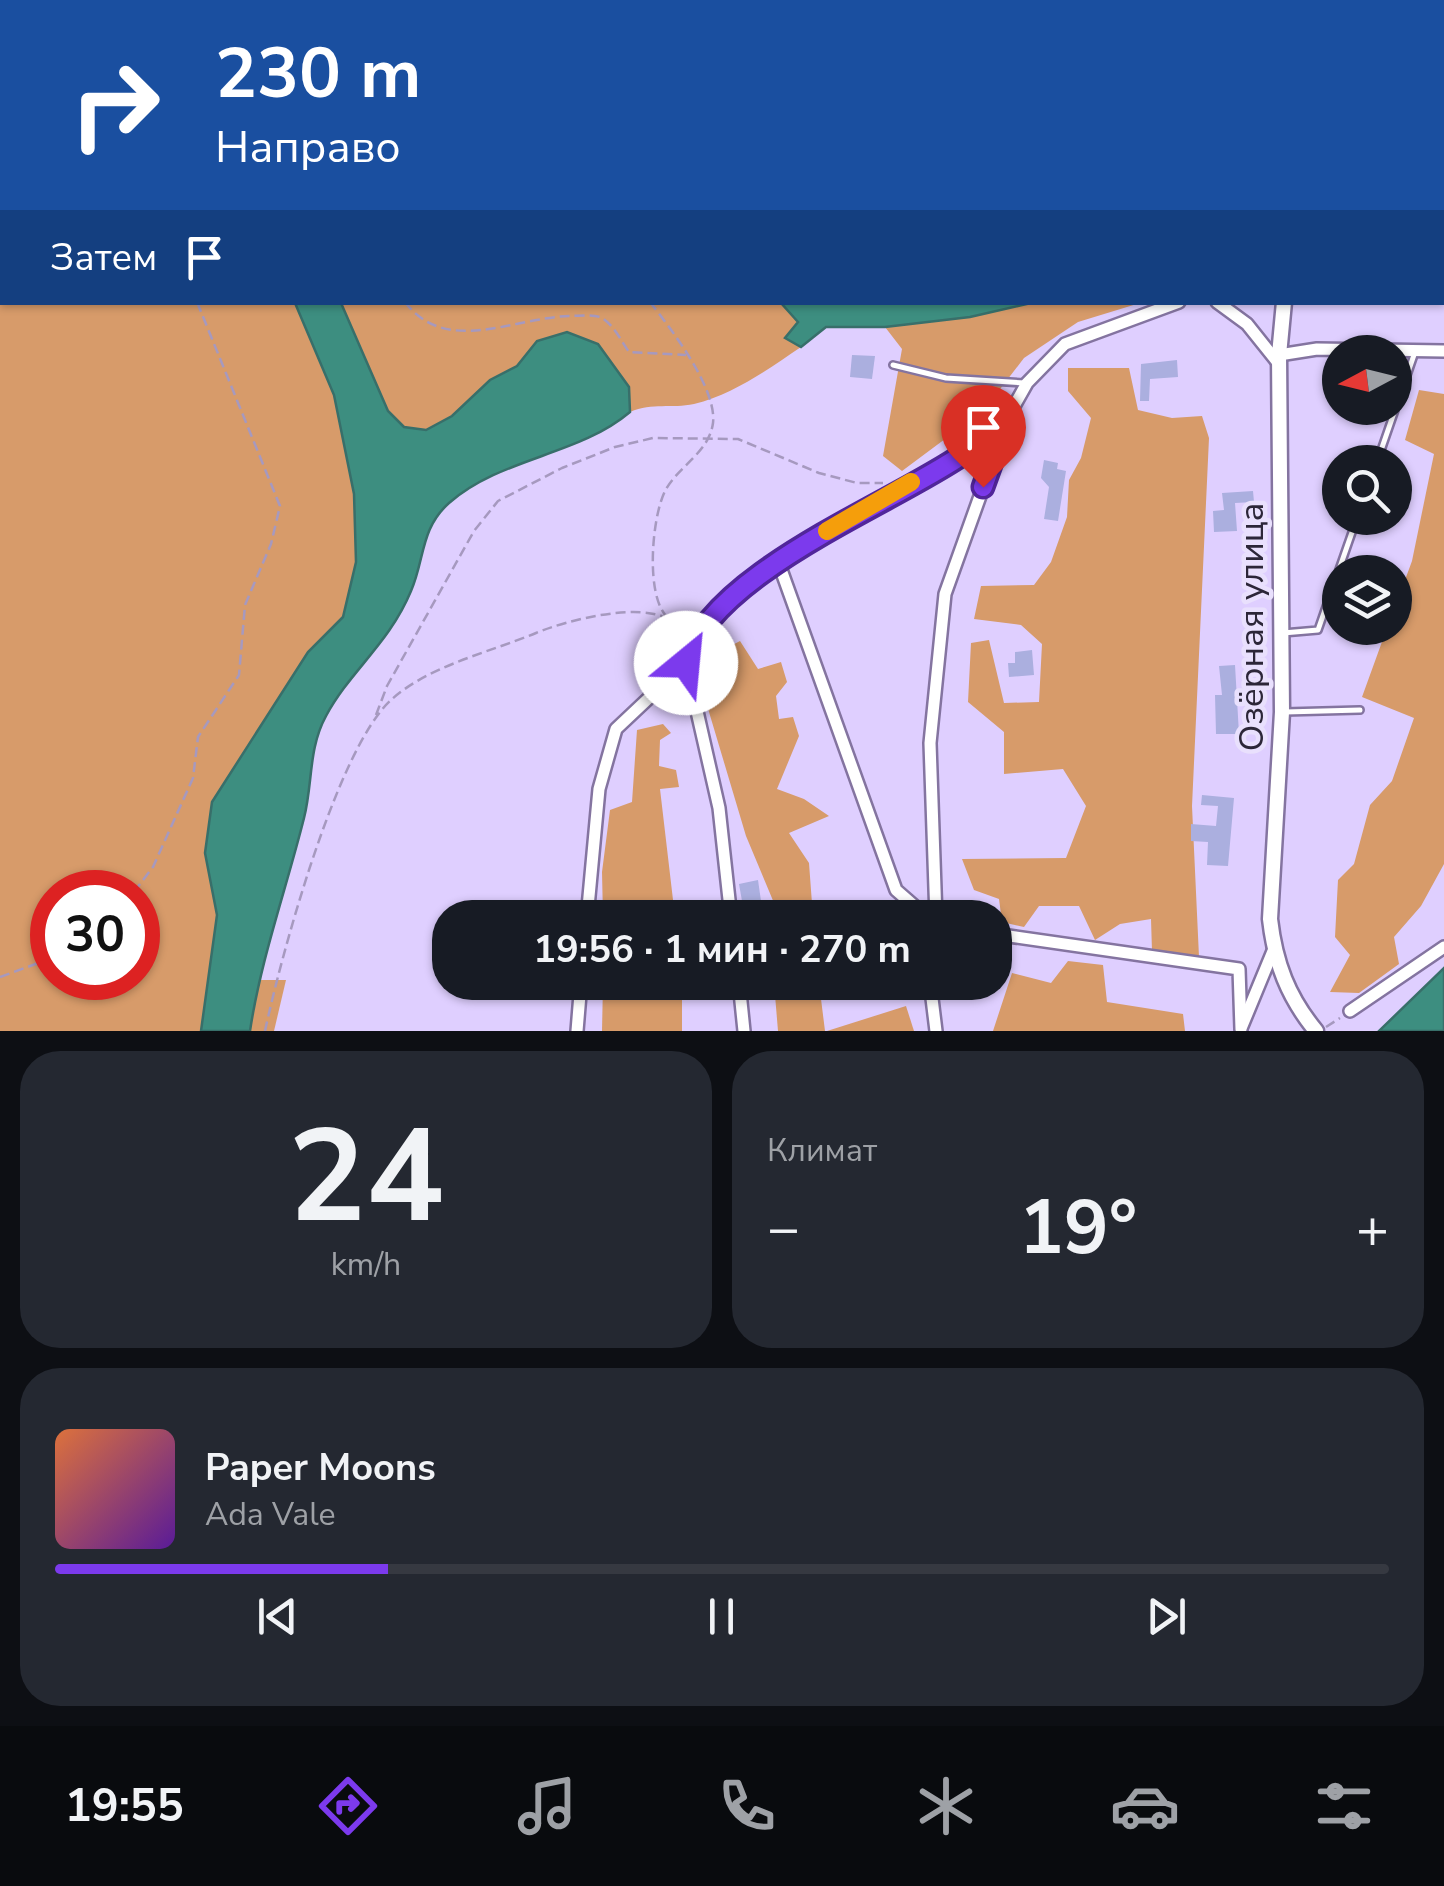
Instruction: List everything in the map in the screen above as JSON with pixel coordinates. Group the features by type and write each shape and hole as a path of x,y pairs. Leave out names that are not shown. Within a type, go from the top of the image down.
{"street":[{"path":"935,900 930,743 945,594 1009,415 1027,384 1066,344 1172,305"},
{"path":"1221,305 1247,324 1279,360 1317,349 1444,351"},
{"name":"Озёрная улица","path":"1284,305 1279,360 1282,712 1270,919 1274,951 1298,1008 1318,1031"},
{"path":"590,900 599,789 616,729 686,663 698,630 841,520 961,456 1009,415"},
{"path":"779,564 896,890 907,900"},
{"path":"686,663 719,808 729,900"},
{"path":"1012,936 1239,969 1241,1030"},
{"path":"1350,1012 1444,947"},
{"name":"Озёрная улица","path":"1241,1030 1274,951"},
{"path":"577,1031 580,1000"},
{"path":"741,1000 744,1031"},
{"path":"932,1000 936,1031"}],"lane":[{"path":"1382,445 1416,350"},
{"path":"893,364 946,378 1027,384"},
{"path":"1283,633 1318,630 1352,535"},
{"path":"1282,712 1360,710"}],"path":[{"path":"152,870 193,778 198,737 239,675 245,606 271,544 280,506 198,305"},
{"path":"407,305 418,319 442,332 536,317 596,315 608,323 630,352 686,355"},
{"path":"652,305 686,355 704,388 714,418 709,440 665,491 657,522 652,561 657,602 668,618"},
{"path":"266,1031 296,902 354,758 443,581 498,502 614,447 653,438 738,440 819,474 856,483 909,483"},
{"path":"376,715 394,696 428,676 546,628 594,616 655,611 698,630"},
{"path":"0,977 30,966"},
{"path":"1318,1031 1350,1012"}],"shaded area":[{"path":"0,305 296,305 334,395 354,494 356,562 343,617 308,652 212,802 205,854 217,915 201,1031 0,1031"},
{"path":"296,305 342,305 388,411 404,427 426,430 452,416 490,380 517,366 537,341 567,332 598,344 629,387 630,412 587,438 470,488 449,503 433,523 402,610 346,685 320,728 304,818 267,951 250,1031 201,1031 217,915 205,853 212,802 308,652 343,617 356,562 354,494 334,395"},
{"path":"342,305 783,305 798,322 785,338 801,347 750,380 709,400 630,412 629,387 537,341 517,366 490,380 452,416 426,430 404,427 388,412"},
{"path":"783,305 1022,305 970,317 885,327 826,327 801,347 785,338 798,322"},
{"path":"1022,305 1133,305 1078,322 1024,358 984,410 902,471 883,456 902,349 885,327 970,317"},
{"path":"1068,368 1129,368 1138,410 1172,418 1202,416 1209,438 1192,806 1199,957 1152,951 1151,919 1120,924 1095,940 1079,906 1039,906 1024,927 1012,924 1012,900 999,900 974,890 962,859 1066,858 1086,806 1063,769 1004,774 1004,732 968,702 971,643 989,640 1004,703 1039,702 1042,644 1021,625 974,619 981,586 1034,585 1051,562 1067,517 1069,480 1081,458 1091,418 1068,391"},
{"path":"1419,390 1444,394 1444,864 1421,906 1394,937 1399,964 1359,993 1330,992 1350,955 1335,937 1338,880 1354,864 1370,805 1392,781 1414,718 1362,697 1381,645 1412,645 1412,561 1434,454 1405,440"},
{"path":"740,641 758,669 781,662 787,682 776,696 779,719 793,717 799,736 777,789 804,799 829,816 789,833 809,863 812,900 773,900 746,836 695,665"},
{"path":"663,724 671,733 660,740 659,766 676,770 679,787 660,789 673,900 603,900 610,810 632,802 637,730"},
{"path":"1068,961 1103,965 1107,1002 1183,1014 1185,1031 993,1031 1003,1000 1012,1000 1012,973 1051,983"},
{"path":"1444,968 1444,1031 1379,1031"},
{"path":"258,980 286,980 274,1031 250,1031"},
{"path":"603,1000 682,1000 682,1031 602,1031"},
{"path":"775,1000 821,1000 825,1031 778,1031"},
{"path":"906,1006 914,1031 827,1031"}],"building":[{"path":"852,355 875,356 872,379 850,377"},
{"path":"1177,360 1178,377 1150,379 1149,401 1140,401 1141,364"},
{"path":"1044,460 1058,463 1057,469 1066,471 1058,521 1044,519 1049,487 1041,478"},
{"path":"1253,491 1254,502 1235,503 1237,531 1214,532 1213,511 1224,510 1222,493"},
{"path":"1032,650 1034,675 1009,677 1008,663 1015,663 1015,652"},
{"path":"1235,665 1239,734 1216,734 1215,695 1222,695 1219,666"},
{"path":"1202,795 1234,798 1228,866 1207,865 1208,842 1191,841 1191,824 1216,826 1218,806 1201,805"},
{"path":"758,880 761,900 742,900 739,884"}],"slow traffic":[{"path":"827,531 911,482"}],"route":[{"path":"686,663 698,630 736,596 841,520 961,456 1009,415 983,487"}]}
